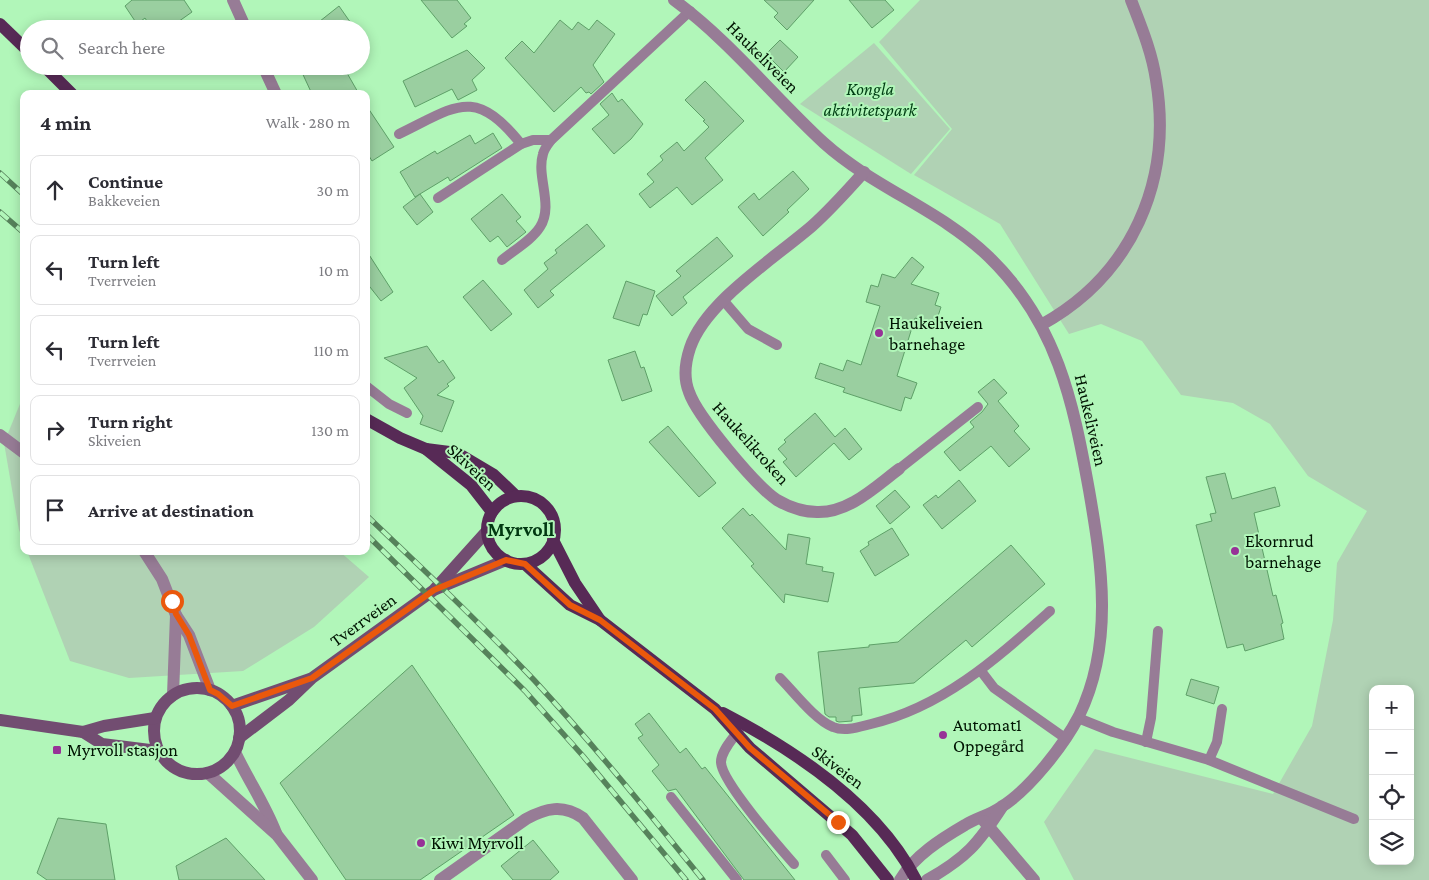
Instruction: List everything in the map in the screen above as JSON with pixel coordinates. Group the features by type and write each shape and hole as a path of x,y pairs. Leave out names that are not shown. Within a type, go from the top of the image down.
{"main road":[{"path":"0,24 20,43"},
{"path":"53,75 68,90"},
{"name":"Skiveien","path":"370,421 400,438 426,449 456,453 463,456 494,475 516,496"},
{"name":"Skiveien","path":"426,449 471,486 492,512"},
{"path":"516,496 528,496 538,500 547,508 553,518 555,529 554,540 543,556 525,564 506,560 492,548 487,531 492,512 506,499 516,496"},
{"name":"Tverrveien","path":"239,738 289,700 312,678 434,590 487,531"},
{"name":"Skiveien","path":"554,540 573,578 600,620"},
{"name":"Tverrveien","path":"434,590 506,560"},
{"name":"Skiveien","path":"525,564 570,605 600,620 740,728 760,732 852,799 890,837 910,867 916,880"},
{"name":"Tverrveien","path":"232,706 312,678"},
{"path":"191,688 210,690 232,706 239,721 239,738 235,752 221,767 208,773 183,773 169,764 158,752 154,735 155,718 160,709 173,695 191,688"},
{"path":"0,720 82,732 155,718"},
{"name":"Skiveien","path":"740,728 750,748 845,828 875,861 888,880"},
{"path":"82,732 102,744 158,752"}],"street":[{"path":"233,0 242,20"},
{"name":"Haukeliveien","path":"674,0 690,11 826,145 864,172 944,222 987,255 1026,300 1041,325 1058,361 1072,403 1096,532 1103,594 1100,651 1090,690 1078,718 1065,738 1033,778 985,822 979,842 969,852 927,880"},
{"path":"1041,325 1078,301 1113,264 1133,235 1154,181 1159,145 1159,101 1152,60 1131,0"},
{"path":"267,75 274,90"},
{"name":"Haukelikroken","path":"864,172 833,207 723,300 705,319 694,337 685,367 686,382 692,401 701,417 762,487 777,499 795,508 825,512 842,508 854,502 899,469"},
{"path":"0,435 20,450"},
{"path":"147,555 162,579 176,614 189,635 210,690"},
{"path":"173,695 176,614"},
{"path":"235,752 250,783 265,806 277,835"},
{"path":"208,773 277,835 312,880"},
{"path":"440,880 526,819 538,813 558,808 575,812 583,818 632,880"},
{"path":"985,822 1034,880"},
{"name":"Haukeliveien","path":"900,880 920,856 966,824 985,822"}],"lane":[{"path":"502,260 534,234 543,220 545,210 541,168 543,153 550,140 690,11"},
{"path":"399,134 443,113 472,106 480,107 491,113 521,144"},
{"path":"438,198 521,144 533,140 550,140"},
{"path":"723,300 748,329 777,345"},
{"path":"370,389 389,404 407,413"},
{"path":"899,469 978,406"},
{"path":"780,678 827,724 840,729 850,729 911,712 940,697 981,671 1050,611"},
{"path":"1146,742 1151,718 1158,631"},
{"path":"981,671 994,688 1065,738"},
{"path":"1209,760 1217,742 1222,709"},
{"path":"1078,718 1146,742 1209,760 1354,819"},
{"path":"740,728 722,755 723,769 754,815 794,864"},
{"path":"671,797 738,880"},
{"path":"826,855 845,880"}],"green space":[{"path":"920,0 1429,0 1429,880 1074,880 1044,822 1095,749 1273,794 1312,726 1333,620 1337,563 1367,511 1308,476 1270,424 1233,403 1181,395 1142,341 1101,324 1069,334 1000,224 914,175 952,129 879,42"},
{"name":"Kongla aktivitetspark","path":"874,43 950,129 911,174 800,104"},
{"path":"20,404 20,532 19,530 4,443"},
{"path":"29,555 344,555 369,577 314,627 243,671 129,678 70,661"}],"building":[{"path":"132,0 184,0 192,12 181,20 146,20 145,18 134,20 125,6"},
{"path":"421,0 457,0 471,18 464,24 467,26 452,38"},
{"path":"764,0 814,0 787,30 774,17 778,13"},
{"path":"849,0 885,0 894,10 872,28"},
{"path":"339,6 349,20 321,20"},
{"path":"560,20 572,30 578,22 589,30 597,20 615,34 593,65 604,82 591,94 589,92 586,93 581,87 554,112 505,58 522,41 534,53"},
{"path":"780,40 798,57 784,72 766,54"},
{"path":"467,50 485,68 472,80 477,90 458,100 452,89 415,107 403,81"},
{"path":"303,75 348,75 357,90 310,90"},
{"path":"705,81 744,121 705,158 723,180 692,205 677,187 650,208 639,194 654,182 647,174 663,160 660,156 677,142 684,151 709,127 703,121 705,120 685,100"},
{"path":"612,93 618,102 622,99 643,124 631,139 614,154 592,129 609,115 600,104"},
{"path":"370,111 394,147 372,161 370,158"},
{"path":"493,133 502,148 450,181 448,177 415,197 400,172 435,151 437,154 470,135 475,144"},
{"path":"793,171 809,189 787,210 789,212 763,236 738,207 754,193 759,200"},
{"path":"420,194 433,212 417,225 403,207"},
{"path":"502,194 521,217 516,221 526,232 507,247 498,236 490,242 471,219"},
{"path":"587,224 605,246 550,291 554,295 538,308 524,290 548,269 544,263 557,253 555,250"},
{"path":"717,237 733,256 683,297 687,303 672,316 656,296 681,276 676,271"},
{"path":"370,256 393,292 381,301 370,287"},
{"path":"912,257 924,267 911,284 939,293 935,305 941,307 935,325 915,318 897,376 917,383 911,399 905,397 901,411 843,392 845,388 815,378 820,363 843,371 847,360 861,365 880,306 866,302 871,285 878,287 882,274 895,278"},
{"path":"483,280 512,314 491,331 463,297"},
{"path":"626,281 655,291 647,315 643,314 639,326 613,318"},
{"path":"427,346 439,363 443,360 455,378 447,384 449,386 437,395 454,401 442,432 420,424 423,416 404,388 417,378 384,358"},
{"path":"635,351 641,368 644,367 652,391 622,401 608,360"},
{"path":"994,379 1007,393 998,401 1019,426 1014,431 1030,449 1009,467 991,446 960,471 944,452 974,427 970,422 988,404 978,392"},
{"path":"815,413 835,437 845,428 862,449 849,460 834,443 796,477 783,462 787,459 778,449 786,442 784,440"},
{"path":"668,426 716,483 699,497 649,442"},
{"path":"1225,473 1232,499 1275,487 1280,506 1254,513 1273,596 1276,595 1283,623 1281,624 1284,639 1245,651 1243,644 1227,648 1196,525 1212,521 1210,514 1216,513 1206,477"},
{"path":"959,480 976,501 942,529 923,505 936,495 938,498"},
{"path":"895,490 910,507 890,524 876,506"},
{"path":"743,508 750,516 752,514 786,550 788,534 810,538 806,564 823,567 822,571 834,573 828,602 785,594 784,603 751,566 754,564 722,528"},
{"path":"892,528 909,555 875,576 860,551 869,545 868,542"},
{"path":"1011,545 1045,584 972,647 966,640 914,683 859,688 862,715 852,716 852,721 839,722 836,721 836,717 829,717 825,714 818,652 898,642"},
{"path":"412,665 514,815 420,880 346,880 280,783"},
{"path":"1191,679 1219,687 1214,704 1186,695"},
{"path":"649,713 680,753 686,748 702,769 705,767 795,880 744,880 676,789 668,791 652,771 659,765 638,738 643,735 635,724"},
{"path":"58,818 106,824 115,880 47,880 37,873"},
{"path":"226,838 265,880 179,880 176,866"},
{"path":"533,840 559,872 550,880 513,880 501,866"}],"railway":[{"path":"0,173 20,191"},
{"path":"0,212 20,230"},
{"path":"370,519 534,680 599,753 703,880"},
{"path":"370,538 525,691 583,756 686,880"}],"place":[{"name":"Haukeliveien barnehage","path":"879,333"},
{"name":"Ekornrud barnehage","path":"1235,551"},
{"name":"Automat1 Oppegård","path":"943,735"},
{"name":"Myrvoll stasjon","path":"57,750"},
{"name":"Kiwi Myrvoll","path":"421,843"}],"district":[{"name":"Myrvoll","path":"521,529"}],"route":[{"path":"172,601 176,614 189,635 210,690 226,699 232,706 312,678 434,590 506,560 525,564 554,593 570,605 600,620 715,709 750,748 838,822"}]}
